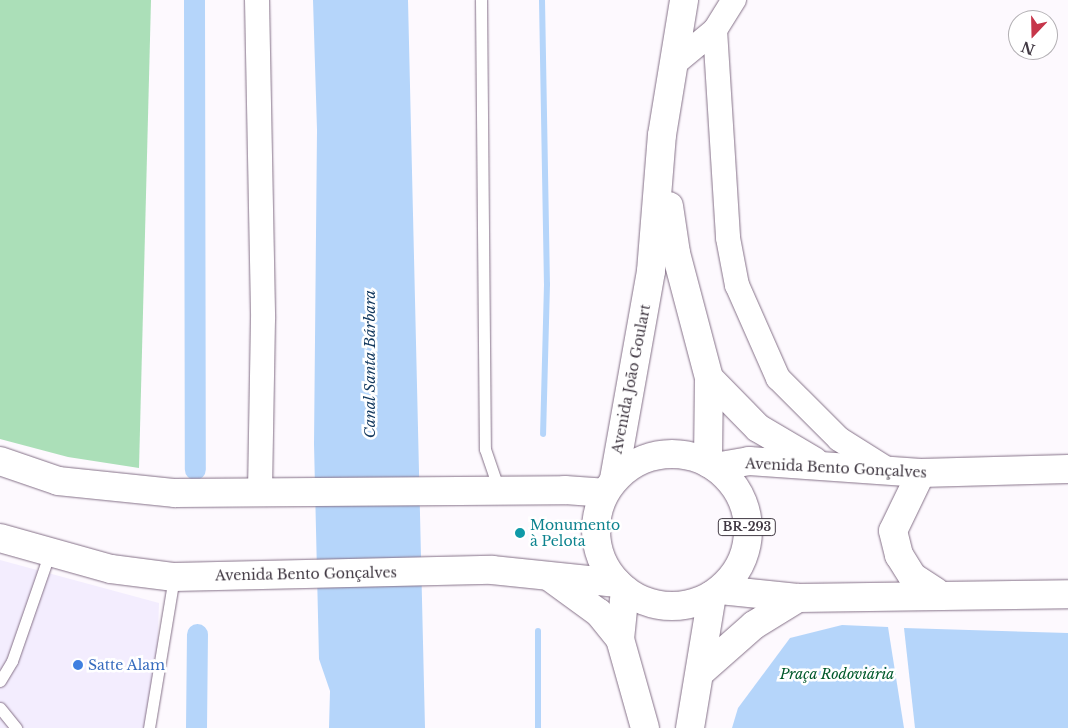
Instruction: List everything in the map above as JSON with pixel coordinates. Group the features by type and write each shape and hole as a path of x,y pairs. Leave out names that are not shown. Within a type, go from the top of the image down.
{"main road":[{"name":"Avenida João Goulart","path":"621,587 600,556 595,524 609,486 654,252 662,135 684,0"},
{"name":"Avenida João Goulart","path":"662,135 676,253 709,378 712,465"},
{"path":"709,378 758,428 820,464"},
{"path":"0,460 58,480 108,488 271,494 492,491 609,486 634,463 658,454 684,454 712,465"},
{"name":"Avenida Bento Gonçalves","path":"712,465 749,461 885,468 921,473 1068,469"},
{"name":"BR-293","path":"712,465 735,487 747,513 748,541 738,568 716,592"},
{"path":"921,473 899,511 893,531 899,555 912,577 936,592"},
{"name":"Avenida Bento Gonçalves","path":"0,538 49,555 174,577 492,570 621,587 668,606 691,604 716,592 798,598 936,592 1068,594"},
{"path":"548,576 599,613 620,639"},
{"path":"621,587 620,639 645,728"},
{"path":"690,728 703,670 716,592"},
{"path":"703,670 754,626 798,598"}],"street":[{"path":"257,0 263,319 271,494"},
{"path":"674,64 715,30 734,0"},
{"path":"715,30 728,238 737,285 778,378 839,439 885,468"}],"lane":[{"path":"481,0 485,449 492,491"},
{"path":"0,681 12,661 49,555"},
{"path":"149,728 174,577"},
{"path":"0,708 16,728"}],"shaded area":[{"name":"Satte Alam","path":"0,560 159,603 155,728 0,728"}],"green space":[{"path":"0,0 151,0 139,468 68,457 0,439"}],"water":[{"name":"Canal Santa Bárbara","path":"313,0 408,0 425,728 329,728 330,691 319,659 314,444 317,130"},
{"path":"842,625 888,627 904,728 732,728 738,708 790,638"},
{"path":"904,628 1068,633 1068,728 915,728"}],"waterway":[{"path":"194,0 195,469"},
{"path":"542,0 547,284 543,434"},
{"path":"538,631 538,728"},
{"path":"196,728 197,634"}],"place":[{"name":"Monumento à Pelota","path":"520,533"},
{"name":"Satte Alam","path":"78,665"}],"park label":[{"name":"Praça Rodoviária","path":"837,674"}]}
